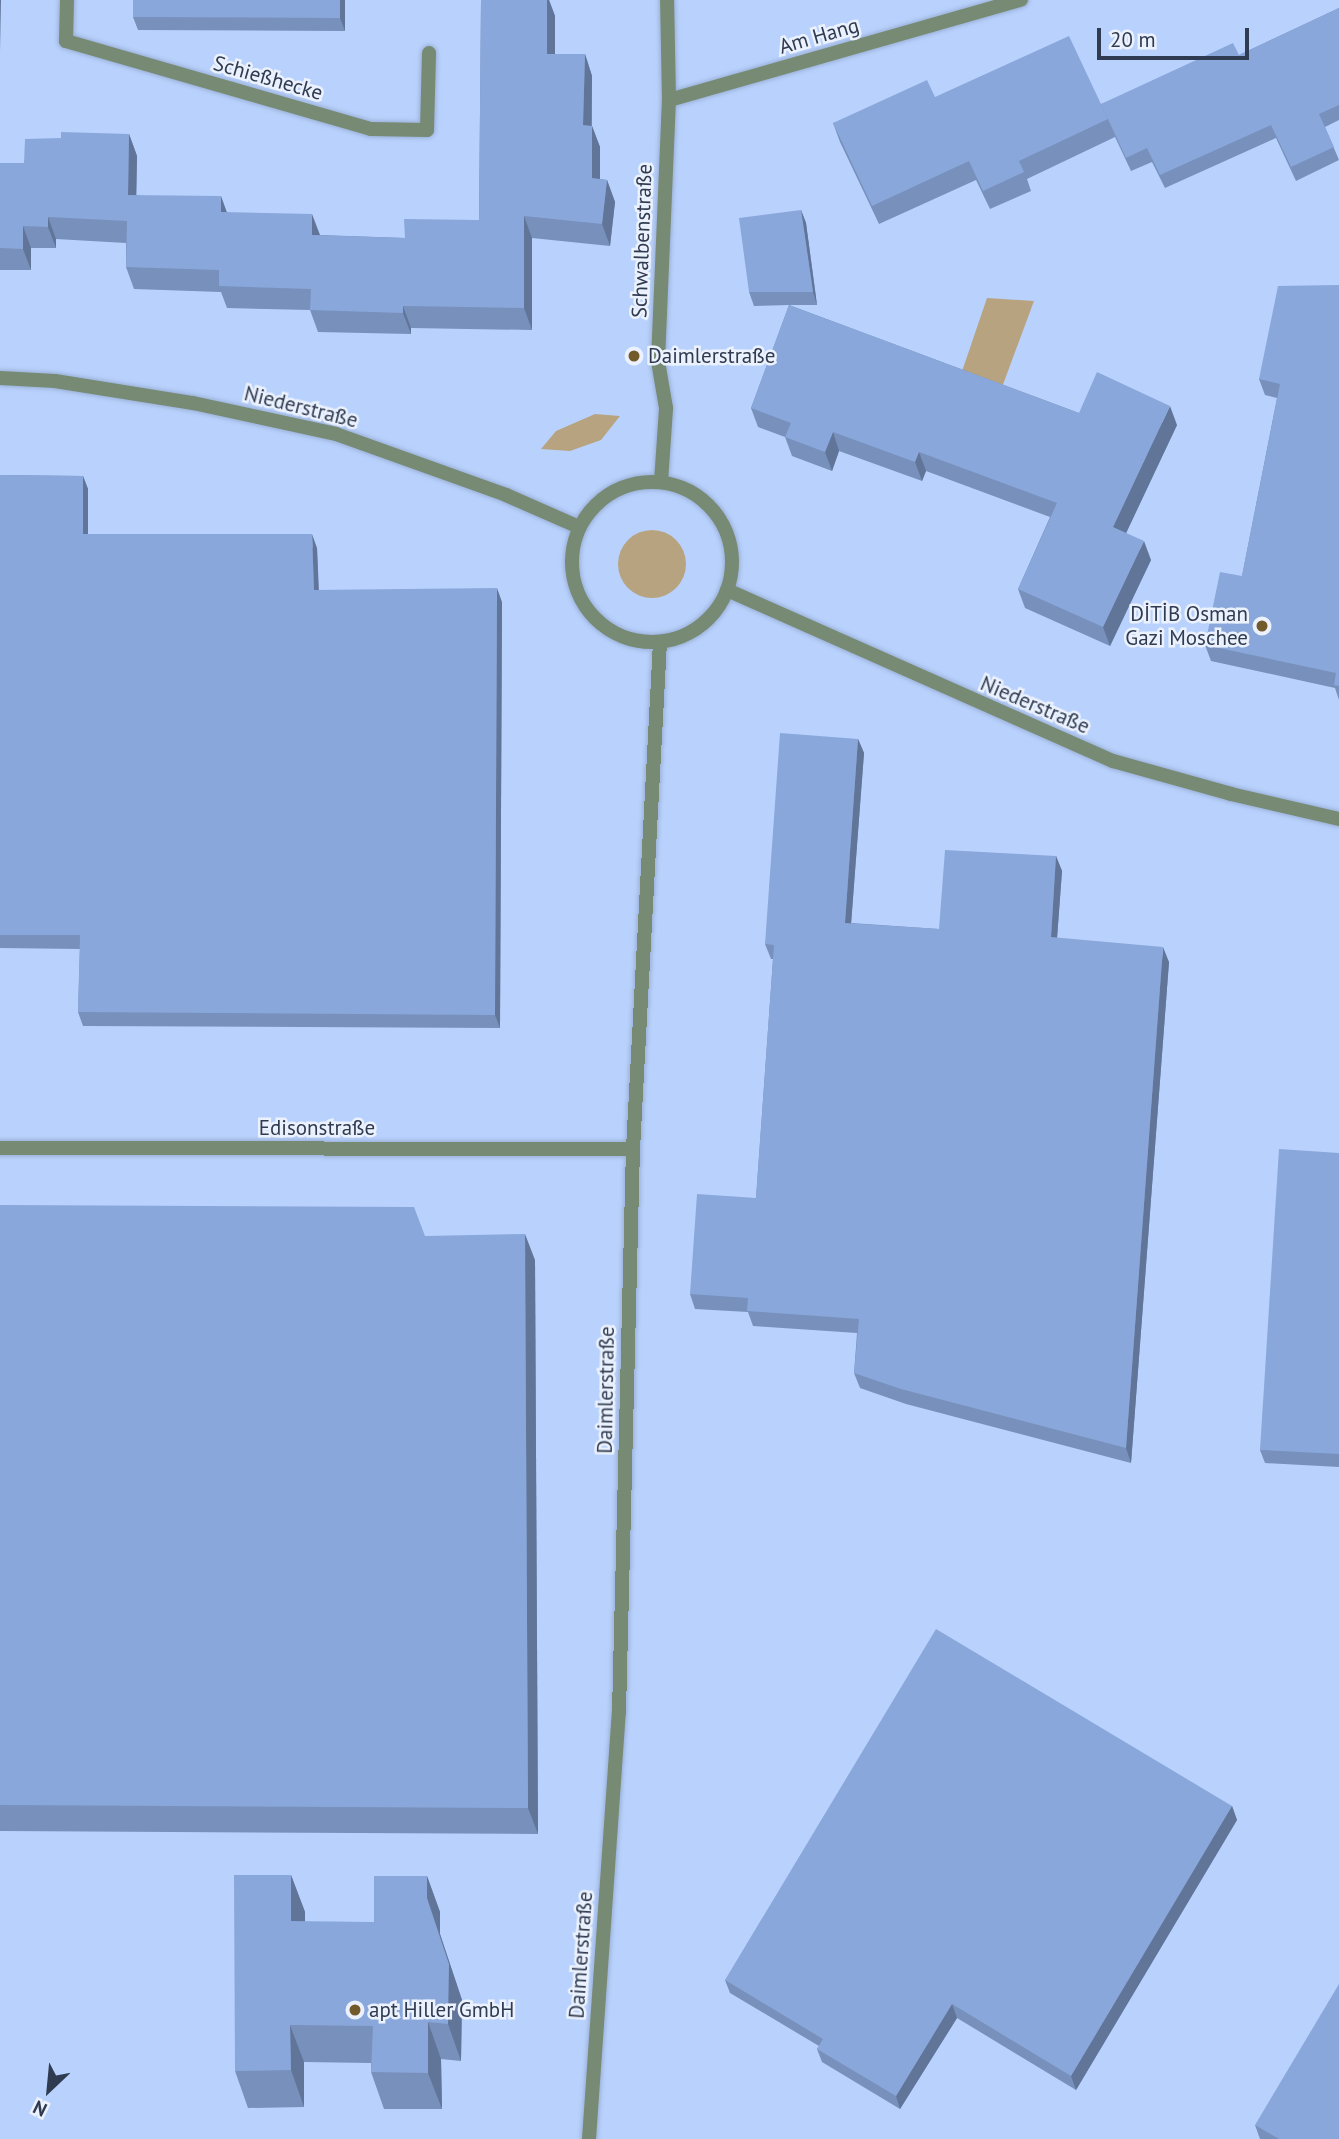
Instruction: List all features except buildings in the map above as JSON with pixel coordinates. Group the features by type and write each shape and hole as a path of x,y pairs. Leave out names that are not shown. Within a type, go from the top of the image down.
{"street":[{"name":"Schießhecke","path":"66,0 66,41 370,129 427,130 429,53"},
{"name":"Schwalbenstraße","path":"661,482 666,408 658,361 668,100 667,0"},
{"name":"Am Hang","path":"668,100 1021,0"},
{"name":"Niederstraße","path":"0,378 55,381 193,402 336,435 506,495 579,527"},
{"path":"661,482 685,488 705,502 720,520 730,542 732,566 727,590 713,613 693,631 660,642 632,639 614,632 586,607 574,582 572,554 579,527 593,506 613,491 636,483 661,482"},
{"name":"Niederstraße","path":"727,590 1113,761 1231,794 1339,819"},
{"name":"Daimlerstraße","path":"589,2139 619,1712 633,1149 660,642"},
{"name":"Edisonstraße","path":"0,1148 633,1149"}],"shaded area":[{"path":"987,298 1034,301 998,398 958,383"},
{"path":"595,414 620,416 601,440 570,451 541,449 556,431"},
{"path":"652,530 665,533 676,540 683,551 686,564 683,577 676,588 665,595 652,598 639,595 628,588 621,577 618,564 621,551 628,540 639,533"}],"place":[{"name":"Daimlerstraße","path":"634,356"},
{"name":"DİTİB Osman Gazi Moschee","path":"1262,626"},
{"name":"apt Hiller GmbH","path":"355,2010"}]}
